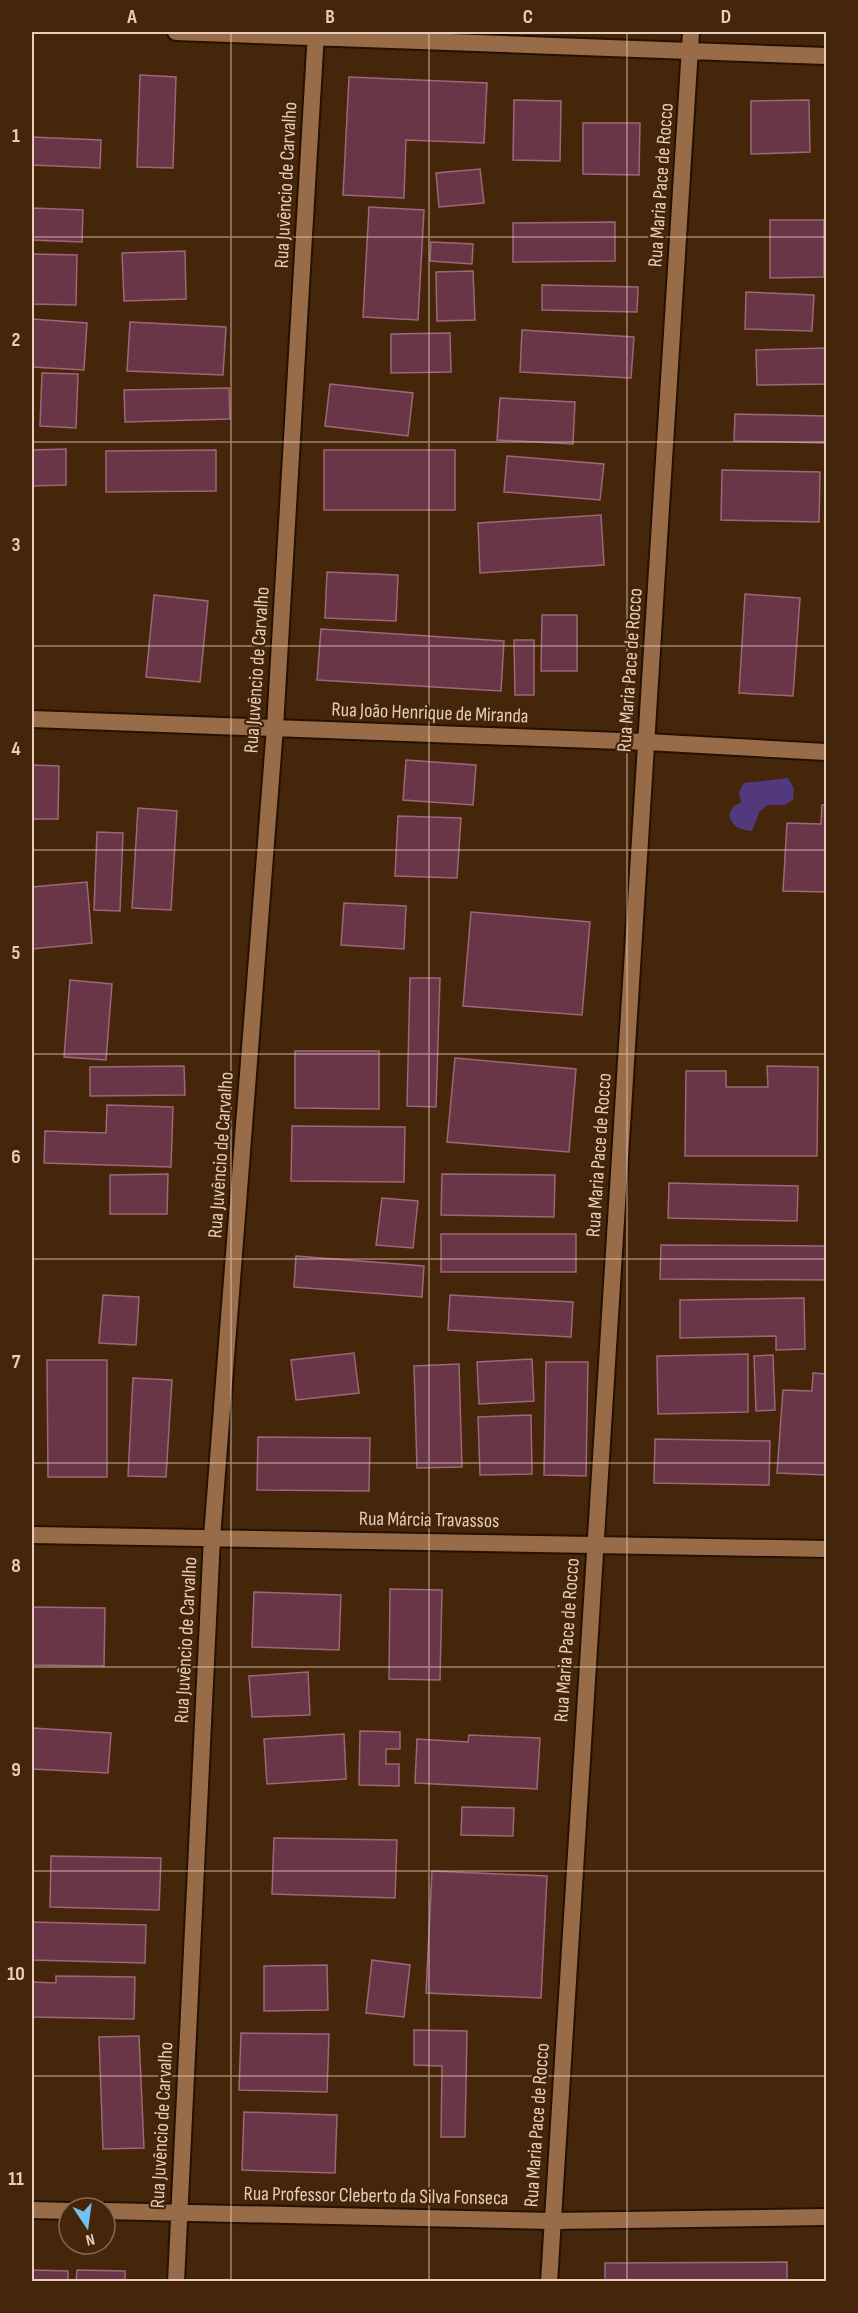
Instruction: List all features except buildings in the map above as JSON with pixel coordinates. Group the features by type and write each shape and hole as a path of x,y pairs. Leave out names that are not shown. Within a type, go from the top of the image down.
{"street":[{"path":"176,32 316,34 826,56"},
{"name":"Rua Maria Pace de Rocco","path":"549,2282 691,32"},
{"name":"Rua Juvêncio de Carvalho","path":"176,2282 212,1537 275,727 316,34"},
{"name":"Rua João Henrique de Miranda","path":"32,719 647,742 826,752"},
{"name":"Rua Márcia Travassos","path":"32,1535 826,1549"},
{"path":"32,2210 57,2211"},
{"name":"Rua Professor Cleberto da Silva Fonseca","path":"117,2211 552,2221 826,2217"}],"shaded area":[{"path":"788,778 794,789 793,800 784,805 768,805 760,811 752,831 740,828 733,823 729,815 733,807 741,802 739,792 744,783"}]}
